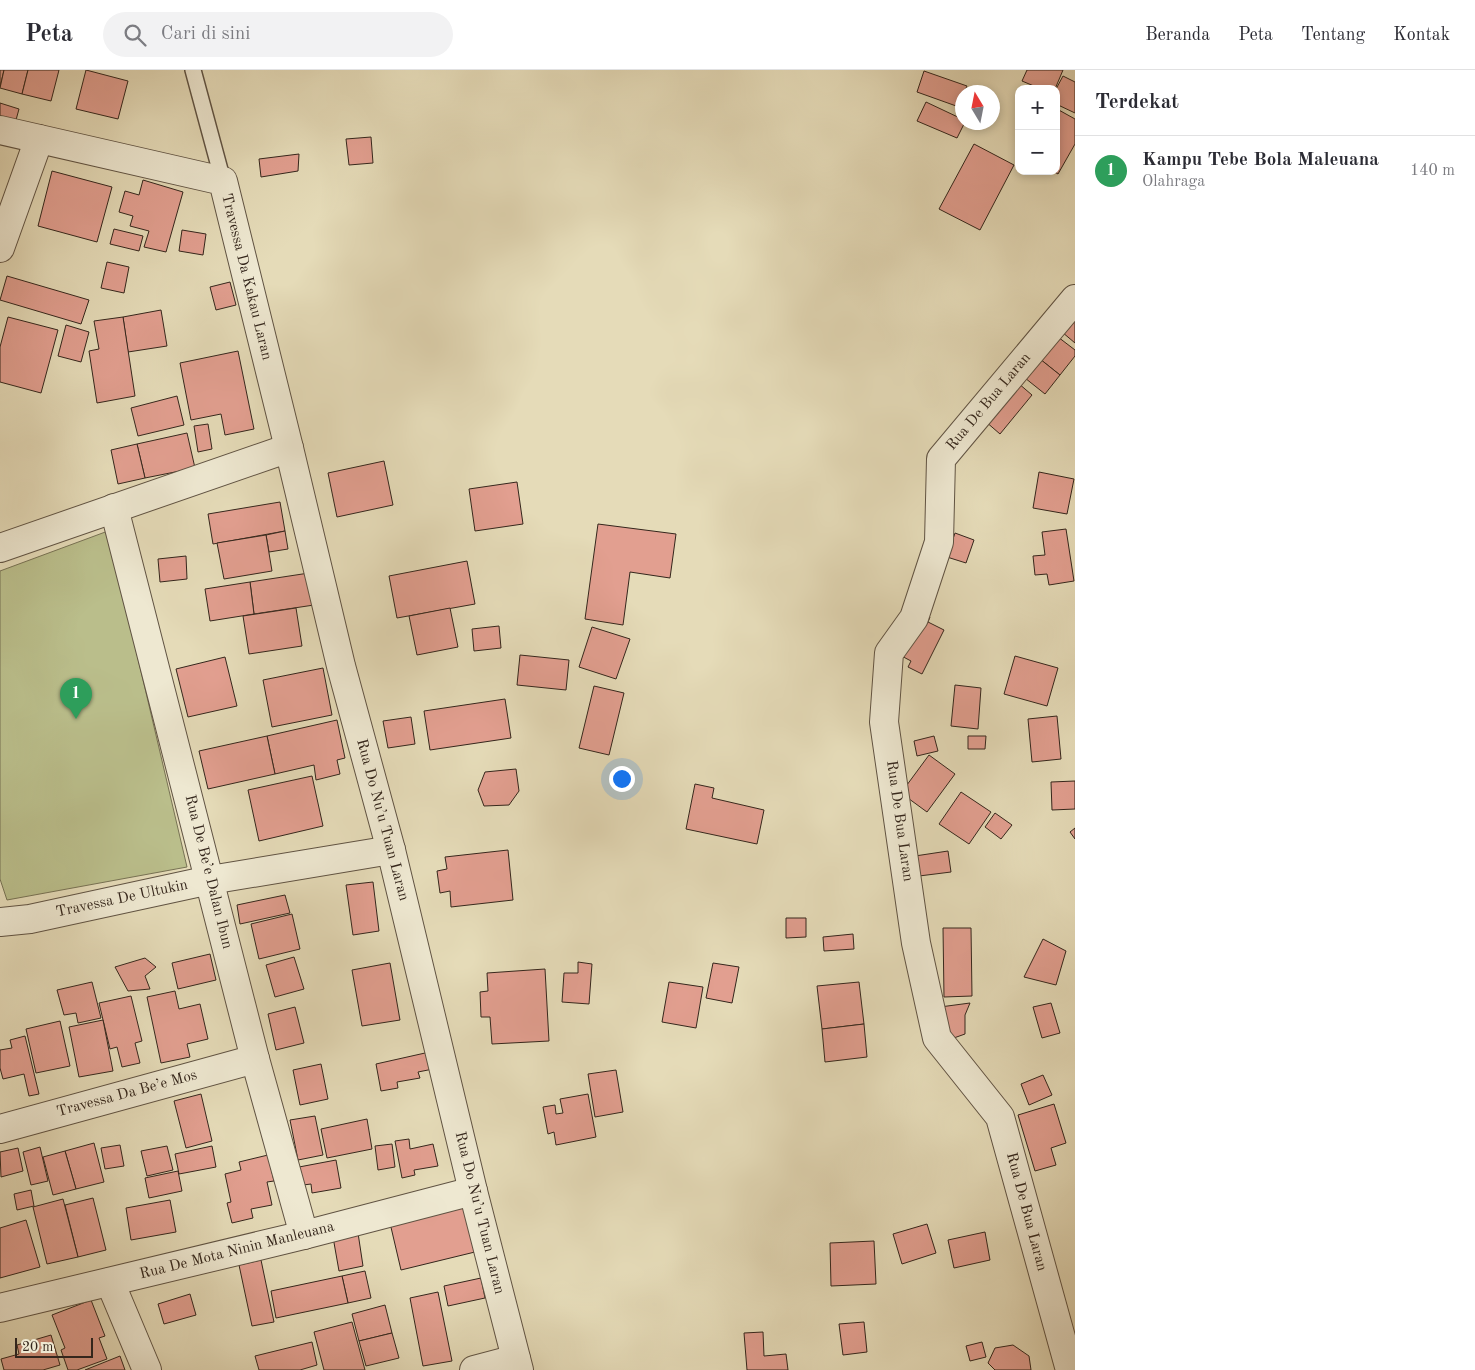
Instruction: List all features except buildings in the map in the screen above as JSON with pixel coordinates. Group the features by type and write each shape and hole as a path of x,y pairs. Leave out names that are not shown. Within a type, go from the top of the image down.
{"street":[{"name":"Travessa Da Kakau Laran","path":"0,130 223,181 289,448"},
{"path":"0,248 38,139"},
{"name":"Rua De Bua Laran","path":"1070,1370 1000,1117 937,1038 916,943 884,722 889,653 914,618 939,542 941,459 1075,299"},
{"path":"0,548 289,448"},
{"name":"Rua Do Nu’u Tuan Laran","path":"289,448 341,666 391,850 473,1191 517,1364"},
{"name":"Rua De Be’e Dalan Ibun","path":"114,508 255,1059 304,1235"},
{"name":"Travessa De Ultukin","path":"0,922 30,919 210,880 391,850"},
{"name":"Travessa Da Be’e Mos","path":"0,1129 255,1059"},
{"name":"Rua De Mota Ninin Manleuana","path":"0,1308 304,1235 473,1191"},
{"path":"110,1282 148,1370"},
{"path":"474,1370 517,1364"}],"lane":[{"path":"193,70 223,181"}],"green space":[{"path":"108,531 187,867 7,900 0,879 0,571"}],"place":[{"name":"Kampu Tebe Bola Maleuana","path":"76,719"}]}
